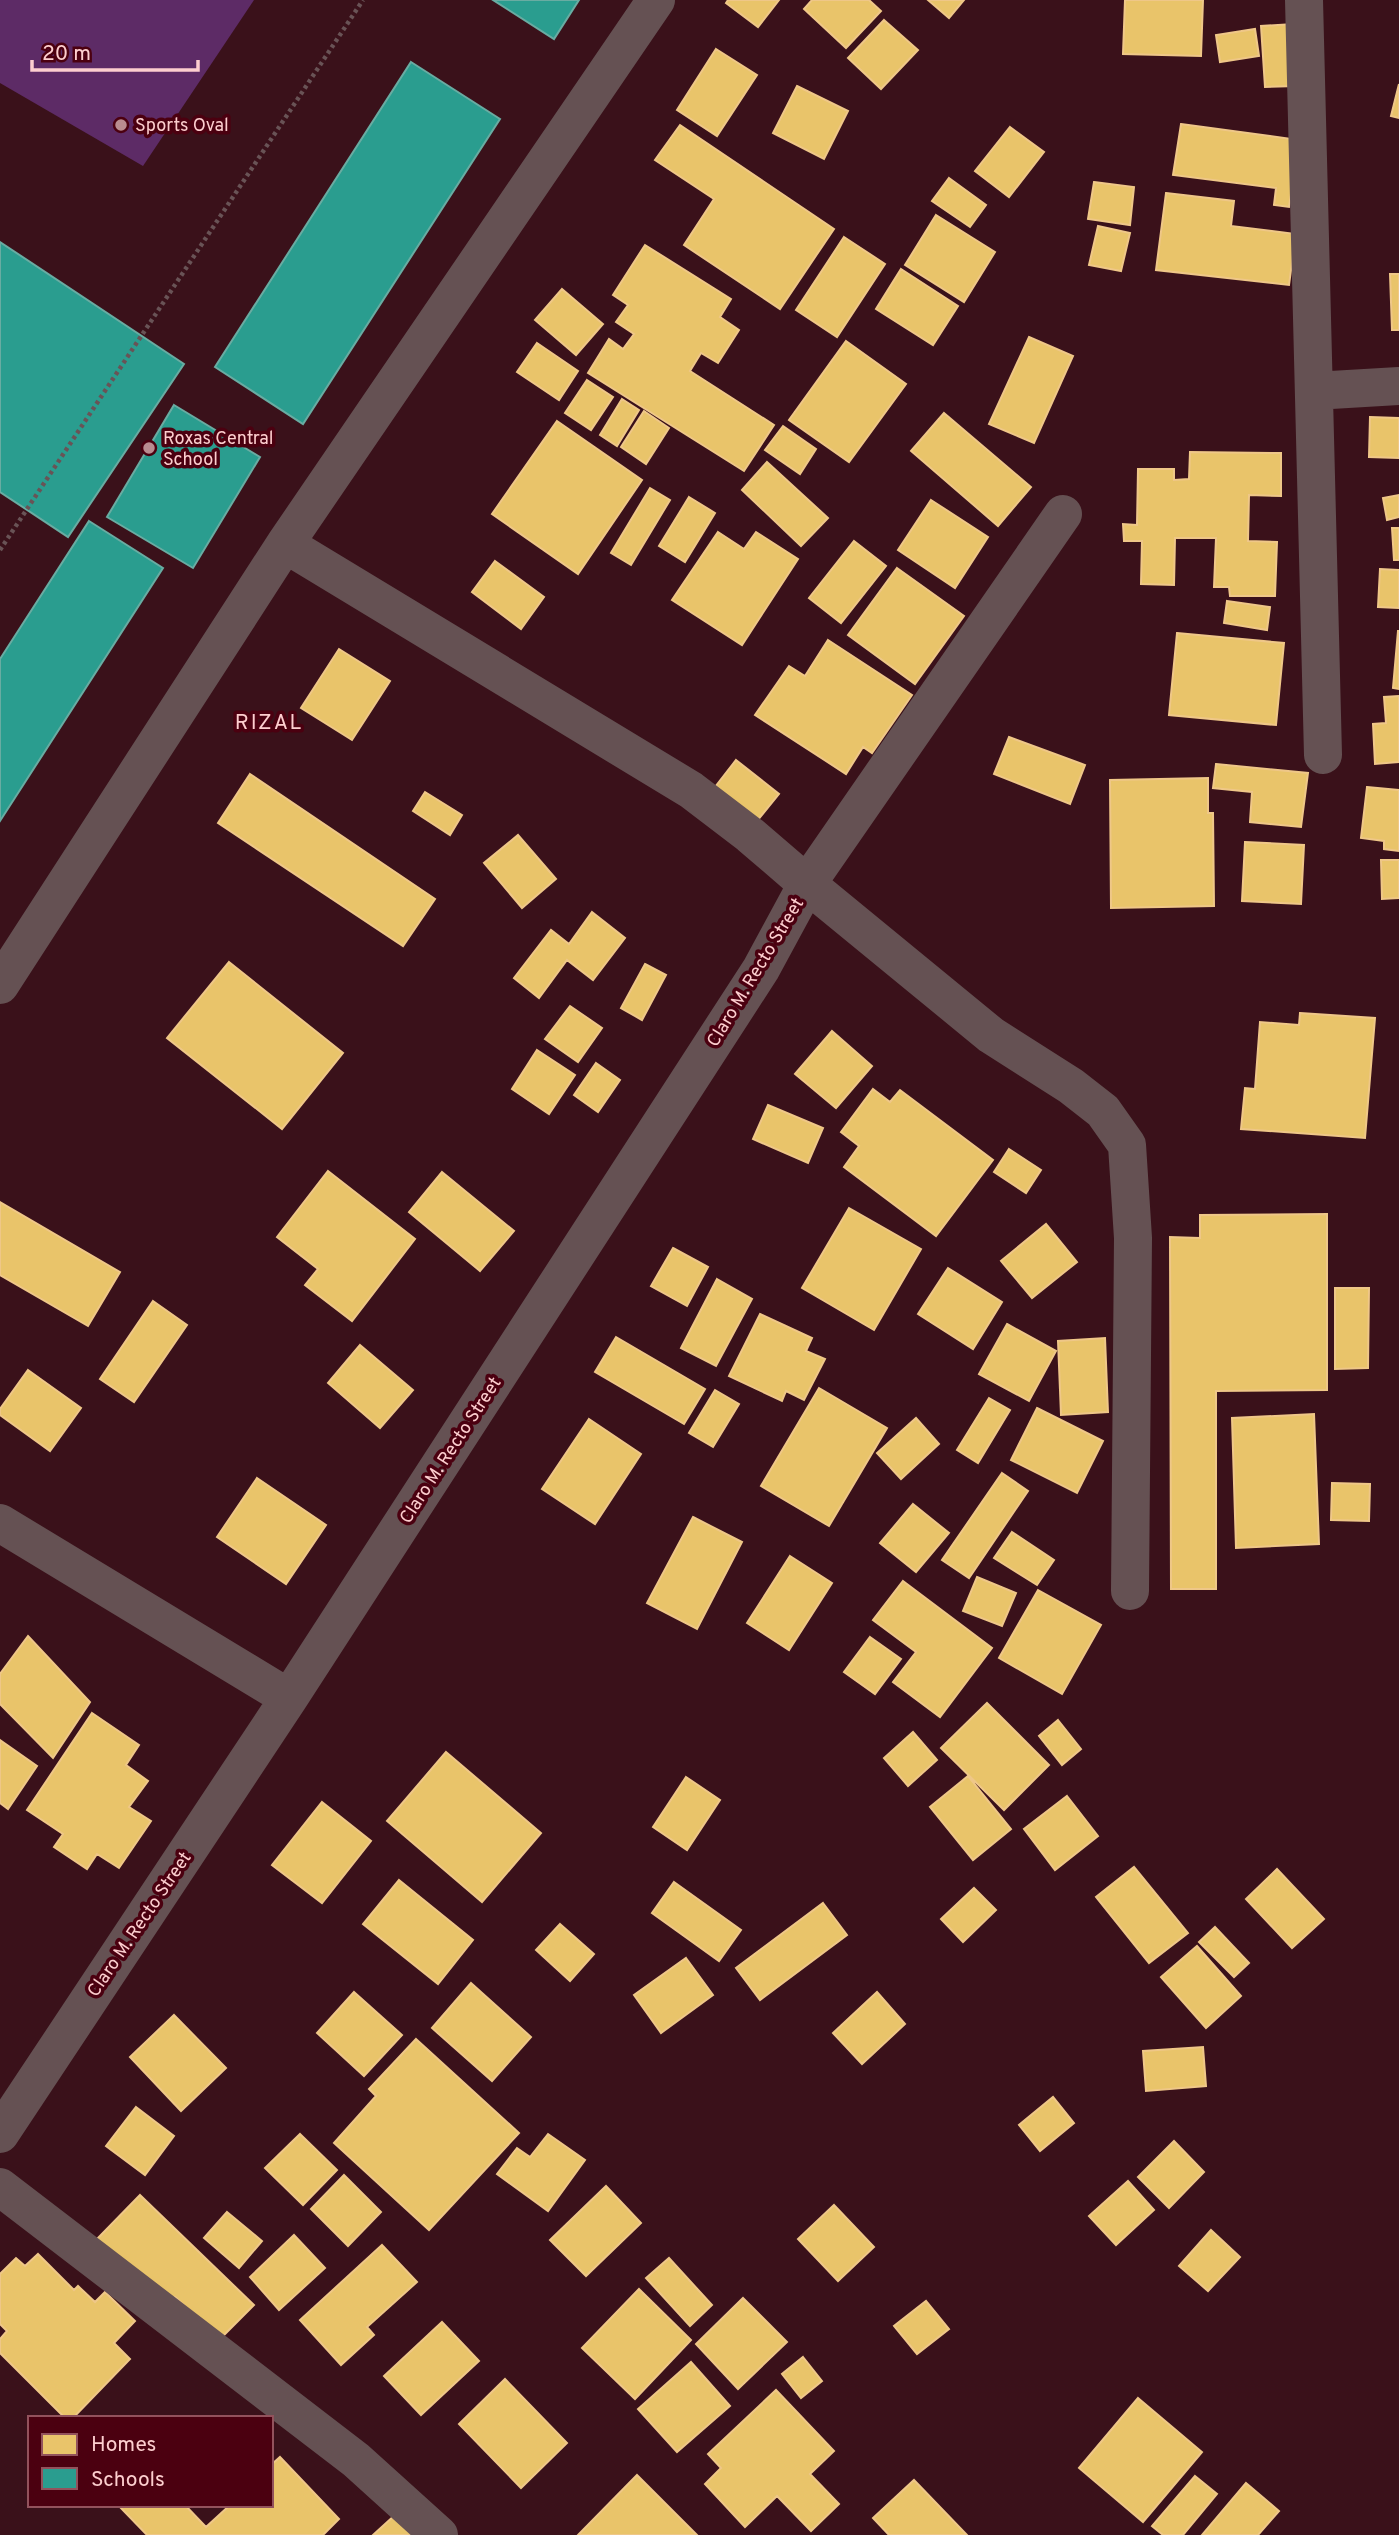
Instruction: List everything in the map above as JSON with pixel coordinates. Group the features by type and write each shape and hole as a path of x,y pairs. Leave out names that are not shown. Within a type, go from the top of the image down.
{"street":[{"path":"0,985 285,544 656,0"},
{"path":"1304,0 1323,755"},
{"path":"1314,391 1399,386"},
{"path":"1063,514 807,884 991,1035 1071,1086 1104,1111 1127,1146 1133,1238 1130,1591"},
{"name":"Claro M. Recto Street","path":"0,2134 289,1698 761,970 807,884 750,835 691,790 285,544"},
{"path":"0,1522 289,1698"},
{"path":"0,2187 356,2460 439,2535"}],"path":[{"path":"0,550 363,0"}],"shaded area":[{"name":"Sports Oval","path":"0,0 254,0 143,166 0,83"}],"building: Homes":[{"path":"728,0 779,0 758,27 726,3"},
{"path":"812,0 869,0 881,11 846,48 804,9"},
{"path":"928,0 964,0 949,18"},
{"path":"1125,0 1203,0 1201,56 1123,54"},
{"path":"884,20 918,50 881,89 848,58"},
{"path":"1293,24 1296,86 1265,87 1261,26"},
{"path":"1255,29 1259,56 1220,62 1216,35"},
{"path":"716,49 757,75 717,136 677,110"},
{"path":"1399,84 1399,118 1391,116"},
{"path":"797,86 848,111 824,159 773,133"},
{"path":"1181,124 1299,140 1289,207 1274,205 1276,188 1173,175"},
{"path":"680,125 834,229 780,309 684,245 714,199 655,160"},
{"path":"1010,127 1044,152 1009,197 975,171"},
{"path":"949,178 986,205 970,227 932,201"},
{"path":"1094,182 1134,187 1130,225 1088,219"},
{"path":"1166,193 1234,201 1231,226 1296,234 1289,285 1156,270"},
{"path":"936,215 995,252 964,302 905,265"},
{"path":"1098,226 1130,233 1121,271 1089,265"},
{"path":"844,237 885,264 837,337 796,310"},
{"path":"645,245 731,299 720,317 739,330 718,363 701,353 690,371 774,425 744,471 588,373 609,339 623,349 634,334 616,322 628,305 613,295"},
{"path":"901,269 958,306 933,345 876,309"},
{"path":"1390,274 1399,274 1399,330 1392,330"},
{"path":"562,289 603,324 576,355 535,320"},
{"path":"1029,337 1073,356 1034,443 989,424"},
{"path":"846,341 906,384 849,462 789,420"},
{"path":"537,343 578,371 559,400 517,372"},
{"path":"587,380 613,397 591,430 565,413"},
{"path":"622,399 639,410 617,446 600,435"},
{"path":"644,411 669,428 646,464 621,447"},
{"path":"944,413 1031,487 998,526 911,451"},
{"path":"1370,417 1399,418 1399,458 1369,457"},
{"path":"557,421 642,480 578,574 492,514"},
{"path":"783,426 816,449 800,474 765,450"},
{"path":"1190,452 1281,453 1281,496 1249,495 1248,541 1277,542 1275,596 1230,596 1229,587 1214,587 1216,538 1175,538 1174,585 1141,584 1142,541 1124,541 1123,524 1137,525 1138,469 1174,469 1174,480 1189,479"},
{"path":"767,462 828,518 801,546 742,490"},
{"path":"650,488 670,500 631,565 611,553"},
{"path":"1399,495 1399,517 1387,520 1383,498"},
{"path":"689,497 715,513 685,562 659,546"},
{"path":"931,500 988,537 955,588 898,550"},
{"path":"1392,528 1399,528 1399,560 1394,560"},
{"path":"718,532 744,549 756,532 798,559 742,645 672,600"},
{"path":"854,541 886,566 841,623 809,598"},
{"path":"495,561 544,597 521,629 472,592"},
{"path":"897,568 964,616 915,684 848,635"},
{"path":"1380,569 1399,570 1399,608 1378,607"},
{"path":"1227,601 1270,607 1267,630 1224,623"},
{"path":"1399,631 1399,689 1393,688"},
{"path":"1177,633 1284,643 1276,725 1169,715"},
{"path":"828,640 912,695 872,753 863,747 846,774 755,715 789,666 805,676"},
{"path":"339,649 390,681 352,740 301,708"},
{"path":"1399,696 1399,762 1375,764 1373,724 1386,723 1384,697"},
{"path":"1009,737 1085,765 1070,804 994,774"},
{"path":"736,760 779,794 757,821 715,787"},
{"path":"1216,764 1308,773 1301,827 1250,822 1252,792 1213,788"},
{"path":"250,774 435,899 403,946 218,823"},
{"path":"1208,778 1208,813 1213,813 1214,906 1111,908 1110,780"},
{"path":"1367,787 1399,790 1399,851 1384,849 1384,841 1361,838"},
{"path":"425,792 462,815 450,835 413,811"},
{"path":"518,835 556,879 522,908 484,863"},
{"path":"1245,842 1304,845 1301,904 1242,901"},
{"path":"1381,860 1399,860 1399,898 1382,899"},
{"path":"592,912 625,938 593,980 567,960 539,998 514,978 551,930 569,944"},
{"path":"229,962 343,1053 282,1129 167,1038"},
{"path":"645,964 666,975 642,1020 621,1008"},
{"path":"570,1006 602,1028 578,1062 545,1039"},
{"path":"1300,1013 1375,1018 1365,1138 1241,1129 1245,1088 1255,1089 1260,1022 1299,1025"},
{"path":"832,1031 872,1066 836,1108 795,1074"},
{"path":"537,1050 575,1075 549,1114 512,1089"},
{"path":"596,1063 620,1080 598,1112 574,1095"},
{"path":"873,1089 890,1102 900,1090 993,1160 936,1236 844,1167 859,1146 841,1132"},
{"path":"768,1105 823,1128 808,1163 753,1139"},
{"path":"1009,1149 1041,1170 1026,1193 994,1172"},
{"path":"328,1171 415,1239 352,1321 305,1285 318,1269 277,1237"},
{"path":"442,1172 514,1231 480,1271 409,1212"},
{"path":"0,1202 120,1272 88,1326 0,1275"},
{"path":"849,1208 921,1249 874,1330 802,1288"},
{"path":"1327,1214 1327,1390 1216,1391 1216,1589 1171,1589 1170,1237 1200,1238 1200,1215"},
{"path":"1046,1224 1077,1262 1032,1298 1001,1261"},
{"path":"673,1248 708,1267 687,1306 651,1286"},
{"path":"948,1268 1002,1302 973,1349 918,1314"},
{"path":"717,1279 752,1299 716,1366 681,1348"},
{"path":"1335,1288 1369,1288 1368,1368 1335,1369"},
{"path":"153,1301 187,1325 134,1402 100,1379"},
{"path":"760,1314 812,1338 806,1351 825,1359 804,1400 786,1391 782,1401 729,1376"},
{"path":"1007,1324 1056,1351 1029,1401 979,1374"},
{"path":"616,1337 705,1389 684,1424 595,1372"},
{"path":"1105,1338 1108,1412 1061,1415 1058,1341"},
{"path":"360,1345 413,1390 380,1428 328,1383"},
{"path":"28,1370 81,1408 50,1451 0,1415 0,1409"},
{"path":"819,1388 887,1428 829,1526 761,1486"},
{"path":"715,1390 739,1404 713,1447 689,1433"},
{"path":"989,1398 1010,1410 978,1463 957,1450"},
{"path":"1037,1408 1103,1441 1077,1493 1011,1460"},
{"path":"1314,1414 1319,1544 1236,1548 1232,1418"},
{"path":"916,1418 939,1444 901,1479 877,1453"},
{"path":"589,1419 641,1454 595,1524 542,1489"},
{"path":"1002,1473 1028,1491 969,1578 942,1560"},
{"path":"257,1478 326,1525 286,1584 217,1537"},
{"path":"1332,1483 1370,1484 1369,1521 1331,1520"},
{"path":"913,1504 949,1533 916,1572 880,1543"},
{"path":"693,1517 742,1542 697,1629 647,1603"},
{"path":"1012,1532 1054,1560 1037,1585 994,1558"},
{"path":"790,1556 832,1583 789,1650 747,1623"},
{"path":"977,1577 1016,1593 1002,1626 963,1611"},
{"path":"903,1581 992,1648 940,1717 893,1682 916,1652 873,1620"},
{"path":"1038,1590 1101,1625 1062,1694 999,1658"},
{"path":"28,1636 90,1702 53,1758 0,1704 0,1674"},
{"path":"870,1637 901,1659 875,1694 844,1672"},
{"path":"987,1703 1049,1765 1004,1810 941,1748"},
{"path":"92,1713 139,1745 126,1765 148,1781 129,1807 151,1821 119,1868 97,1854 87,1869 54,1847 63,1834 27,1810"},
{"path":"1058,1720 1081,1749 1062,1765 1039,1736"},
{"path":"913,1732 937,1760 908,1786 884,1758"},
{"path":"0,1740 37,1766 8,1809 0,1803"},
{"path":"446,1752 541,1833 482,1902 387,1821"},
{"path":"968,1776 1011,1829 973,1860 930,1807"},
{"path":"686,1777 720,1800 687,1850 653,1827"},
{"path":"1067,1796 1098,1836 1055,1870 1024,1829"},
{"path":"322,1802 371,1841 322,1903 272,1865"},
{"path":"1134,1867 1188,1933 1149,1963 1096,1897"},
{"path":"1277,1869 1324,1919 1292,1948 1246,1899"},
{"path":"399,1880 473,1940 438,1984 363,1924"},
{"path":"674,1882 741,1930 719,1961 652,1913"},
{"path":"974,1888 996,1910 963,1942 941,1919"},
{"path":"823,1903 847,1935 760,2000 736,1968"},
{"path":"560,1924 594,1954 570,1981 536,1950"},
{"path":"1215,1927 1249,1963 1234,1977 1199,1942"},
{"path":"1197,1946 1241,1996 1206,2028 1161,1977"},
{"path":"686,1958 713,1995 661,2033 634,1995"},
{"path":"471,1983 531,2037 492,2081 432,2028"},
{"path":"354,1992 402,2035 364,2076 317,2033"},
{"path":"877,1992 905,2024 862,2064 833,2033"},
{"path":"174,2015 226,2068 181,2111 130,2057"},
{"path":"416,2039 519,2133 429,2230 334,2143 376,2096 369,2089"},
{"path":"1203,2047 1206,2086 1146,2091 1143,2051"},
{"path":"1053,2097 1074,2123 1040,2151 1019,2125"},
{"path":"136,2107 174,2136 145,2175 106,2146"},
{"path":"300,2134 337,2170 303,2205 265,2168"},
{"path":"548,2134 585,2160 548,2211 497,2174 517,2148 530,2157"},
{"path":"1174,2141 1204,2172 1169,2208 1138,2177"},
{"path":"344,2175 381,2212 348,2246 311,2209"},
{"path":"1128,2181 1154,2210 1116,2245 1089,2216"},
{"path":"606,2186 641,2223 586,2276 550,2240"},
{"path":"140,2195 254,2305 220,2339 175,2297 166,2306 97,2239"},
{"path":"834,2205 874,2247 838,2281 798,2239"},
{"path":"227,2212 262,2241 239,2268 204,2238"},
{"path":"1211,2230 1240,2257 1208,2291 1179,2266"},
{"path":"294,2235 325,2268 279,2310 250,2277"},
{"path":"382,2245 417,2282 367,2327 374,2335 341,2365 300,2320"},
{"path":"38,2254 74,2290 78,2286 95,2302 105,2292 135,2321 114,2343 130,2359 75,2416 63,2416 0,2353 0,2339 7,2331 0,2324 0,2274 16,2258 25,2266"},
{"path":"669,2258 712,2305 690,2326 646,2278"},
{"path":"639,2289 691,2340 635,2399 582,2348"},
{"path":"743,2298 787,2342 738,2389 696,2344"},
{"path":"926,2301 949,2329 917,2354 894,2326"},
{"path":"442,2322 479,2361 421,2415 384,2376"},
{"path":"803,2357 822,2381 801,2398 782,2374"},
{"path":"691,2362 730,2406 677,2452 638,2409"},
{"path":"505,2379 567,2443 521,2488 459,2424"},
{"path":"776,2390 834,2451 810,2474 839,2504 811,2531 777,2496 745,2527 705,2484 721,2468 708,2454"},
{"path":"1138,2398 1202,2452 1143,2522 1079,2468"},
{"path":"280,2457 339,2519 323,2535 147,2535 120,2507 187,2507 206,2527 228,2507 273,2507 273,2463"},
{"path":"637,2475 697,2535 578,2535"},
{"path":"1195,2476 1217,2494 1183,2535 1163,2535 1152,2526"},
{"path":"914,2480 967,2535 889,2535 873,2518"},
{"path":"1246,2483 1279,2511 1258,2535 1202,2535"},
{"path":"395,2515 413,2535 373,2535"}],"building: Schools":[{"path":"493,0 579,0 554,39"},
{"path":"411,62 500,119 303,424 215,367"},
{"path":"0,242 184,364 68,537 0,492"},
{"path":"174,405 260,457 193,568 107,517"},
{"path":"89,521 163,568 0,821 0,659"}],"place":[{"name":"Sports Oval","path":"121,125"},
{"name":"Roxas Central School","path":"149,448"}],"district":[{"name":"RIZAL","path":"269,722"}]}
